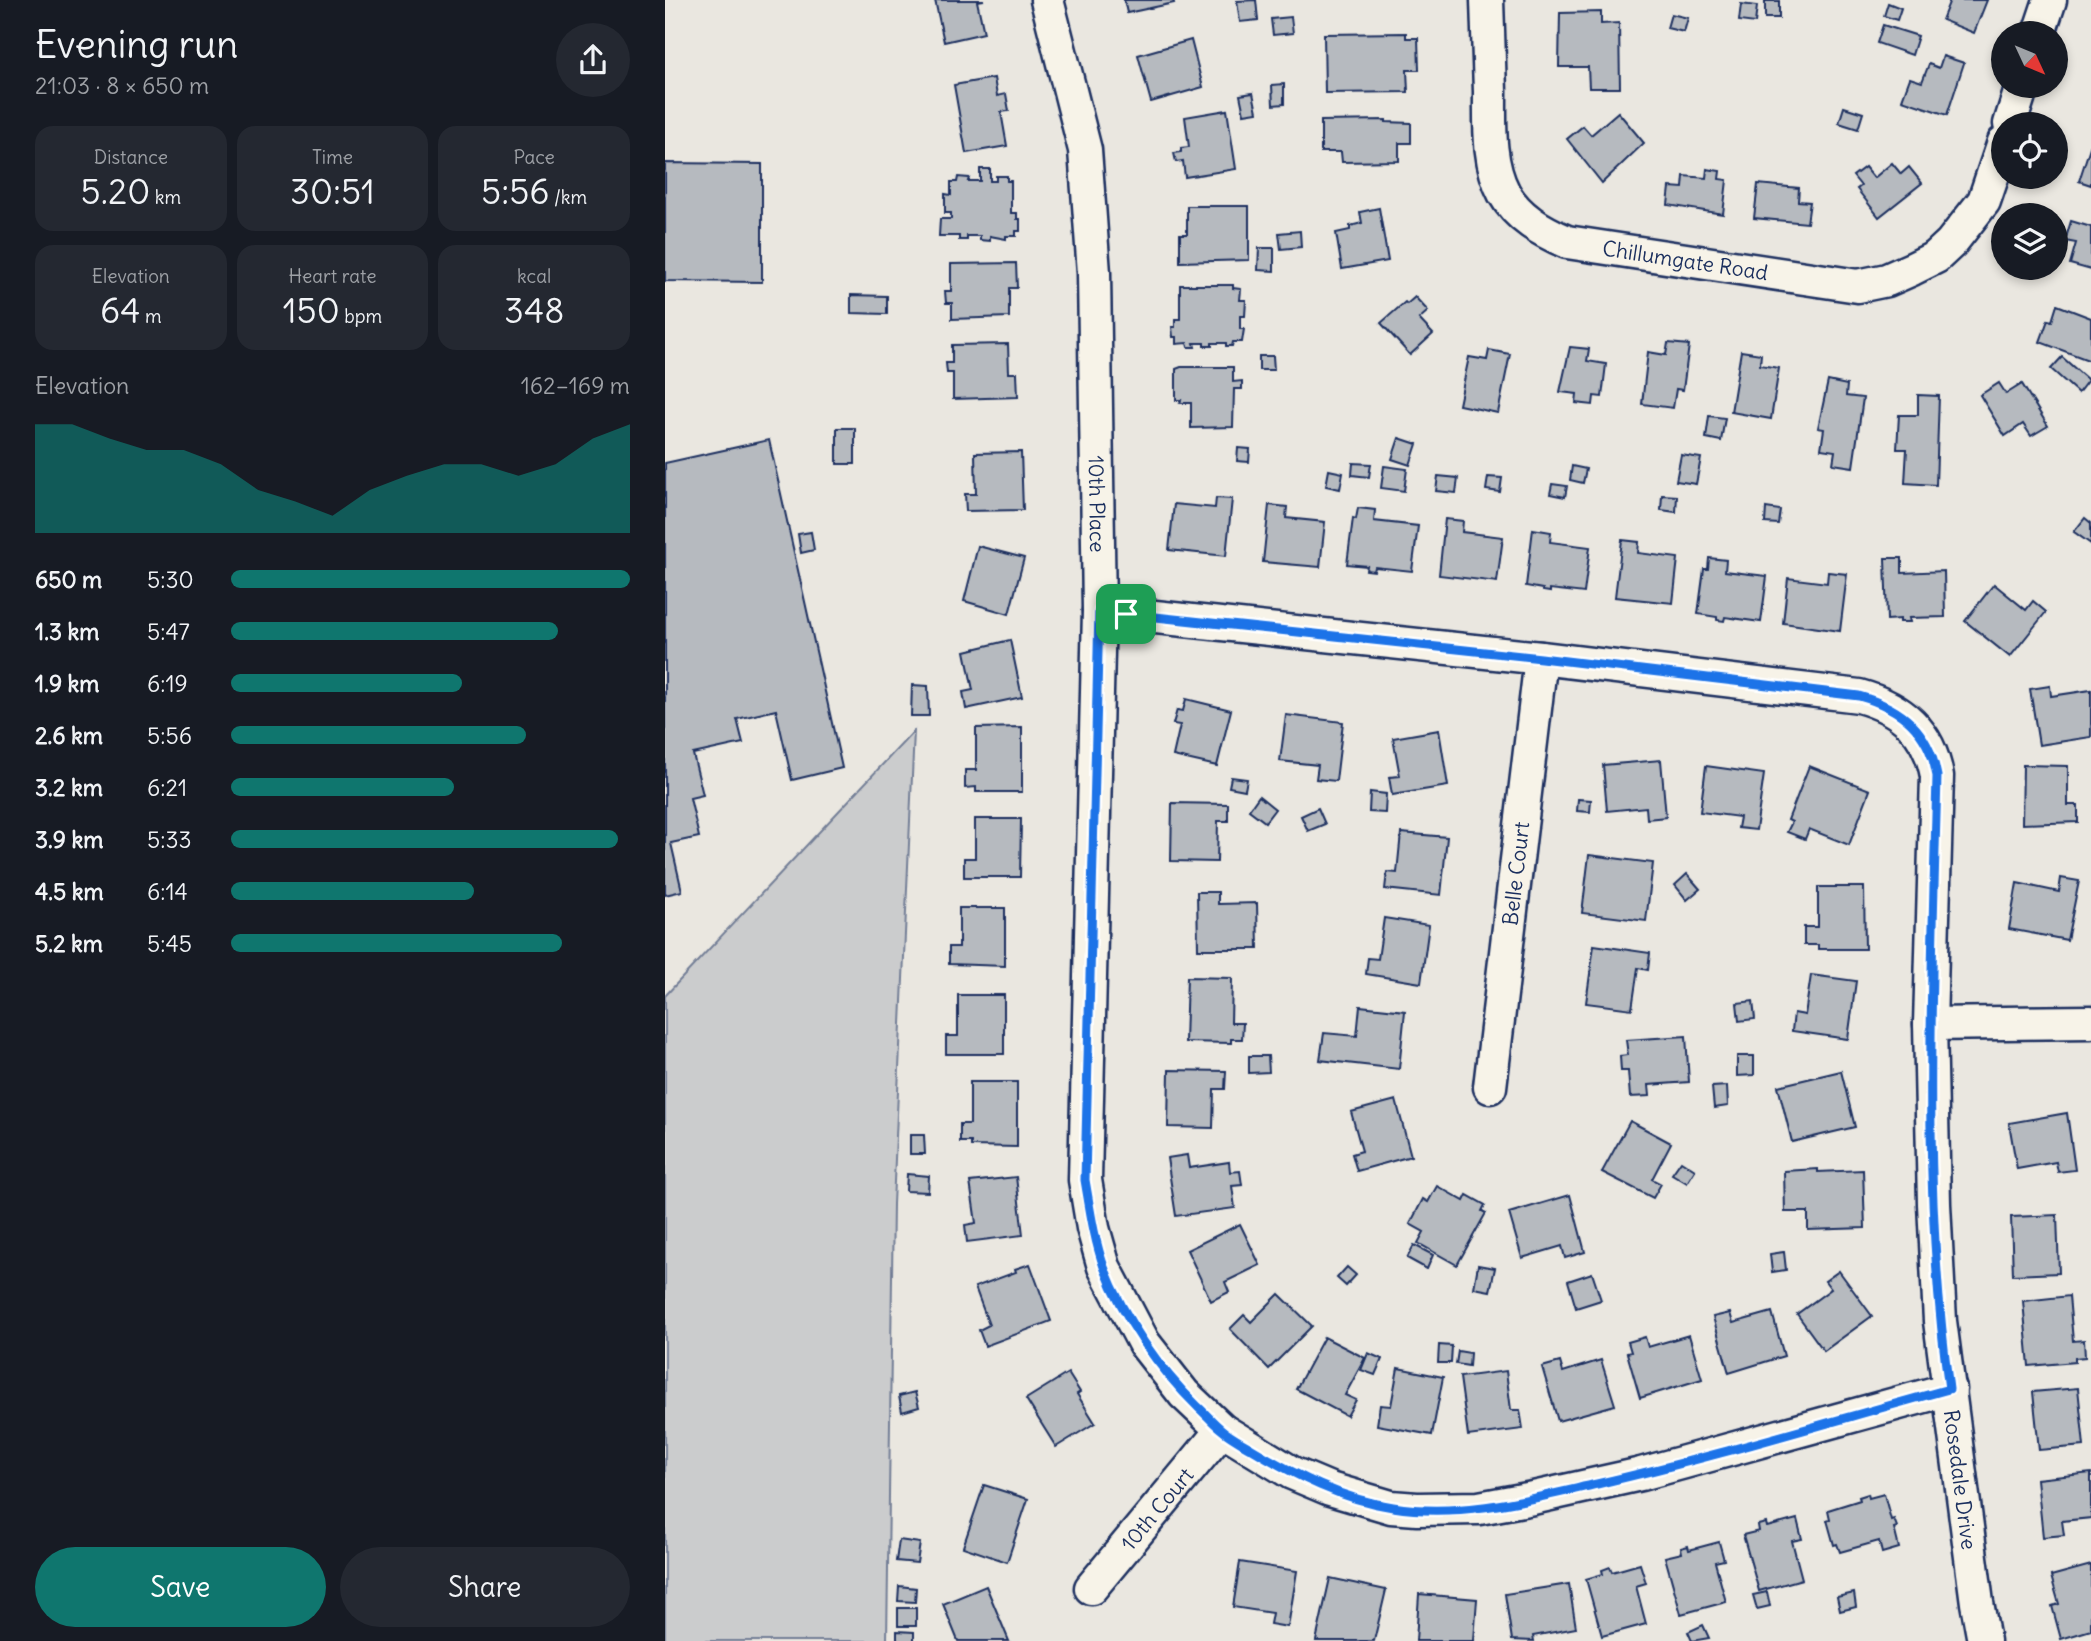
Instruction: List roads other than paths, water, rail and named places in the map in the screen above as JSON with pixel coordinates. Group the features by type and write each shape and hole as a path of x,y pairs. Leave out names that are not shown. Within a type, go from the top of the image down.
{"street":[{"name":"10th Place","path":"1047,0 1085,150 1094,273 1099,611 1085,1180 1093,1228 1104,1268 1144,1343 1184,1394 1222,1430 1292,1473 1372,1502 1417,1510 1479,1508 1533,1499 1641,1474 1949,1389"},
{"name":"Chillumgate Road","path":"1487,0 1491,142 1496,169 1504,193 1522,216 1540,231 1567,242 1858,286 1887,280 1936,257 1968,224 1984,201 1991,180"},
{"path":"2043,21 2050,0"},
{"name":"Rosedale Drive","path":"1099,611 1541,658 1859,696 1895,710 1913,724 1924,738 1937,776 1930,1024 1939,1295 1949,1389 1984,1641"},
{"name":"Belle Court","path":"1490,1087 1541,658"},
{"path":"1930,1024 2091,1022"},
{"name":"10th Court","path":"1091,1588 1222,1430"}]}
